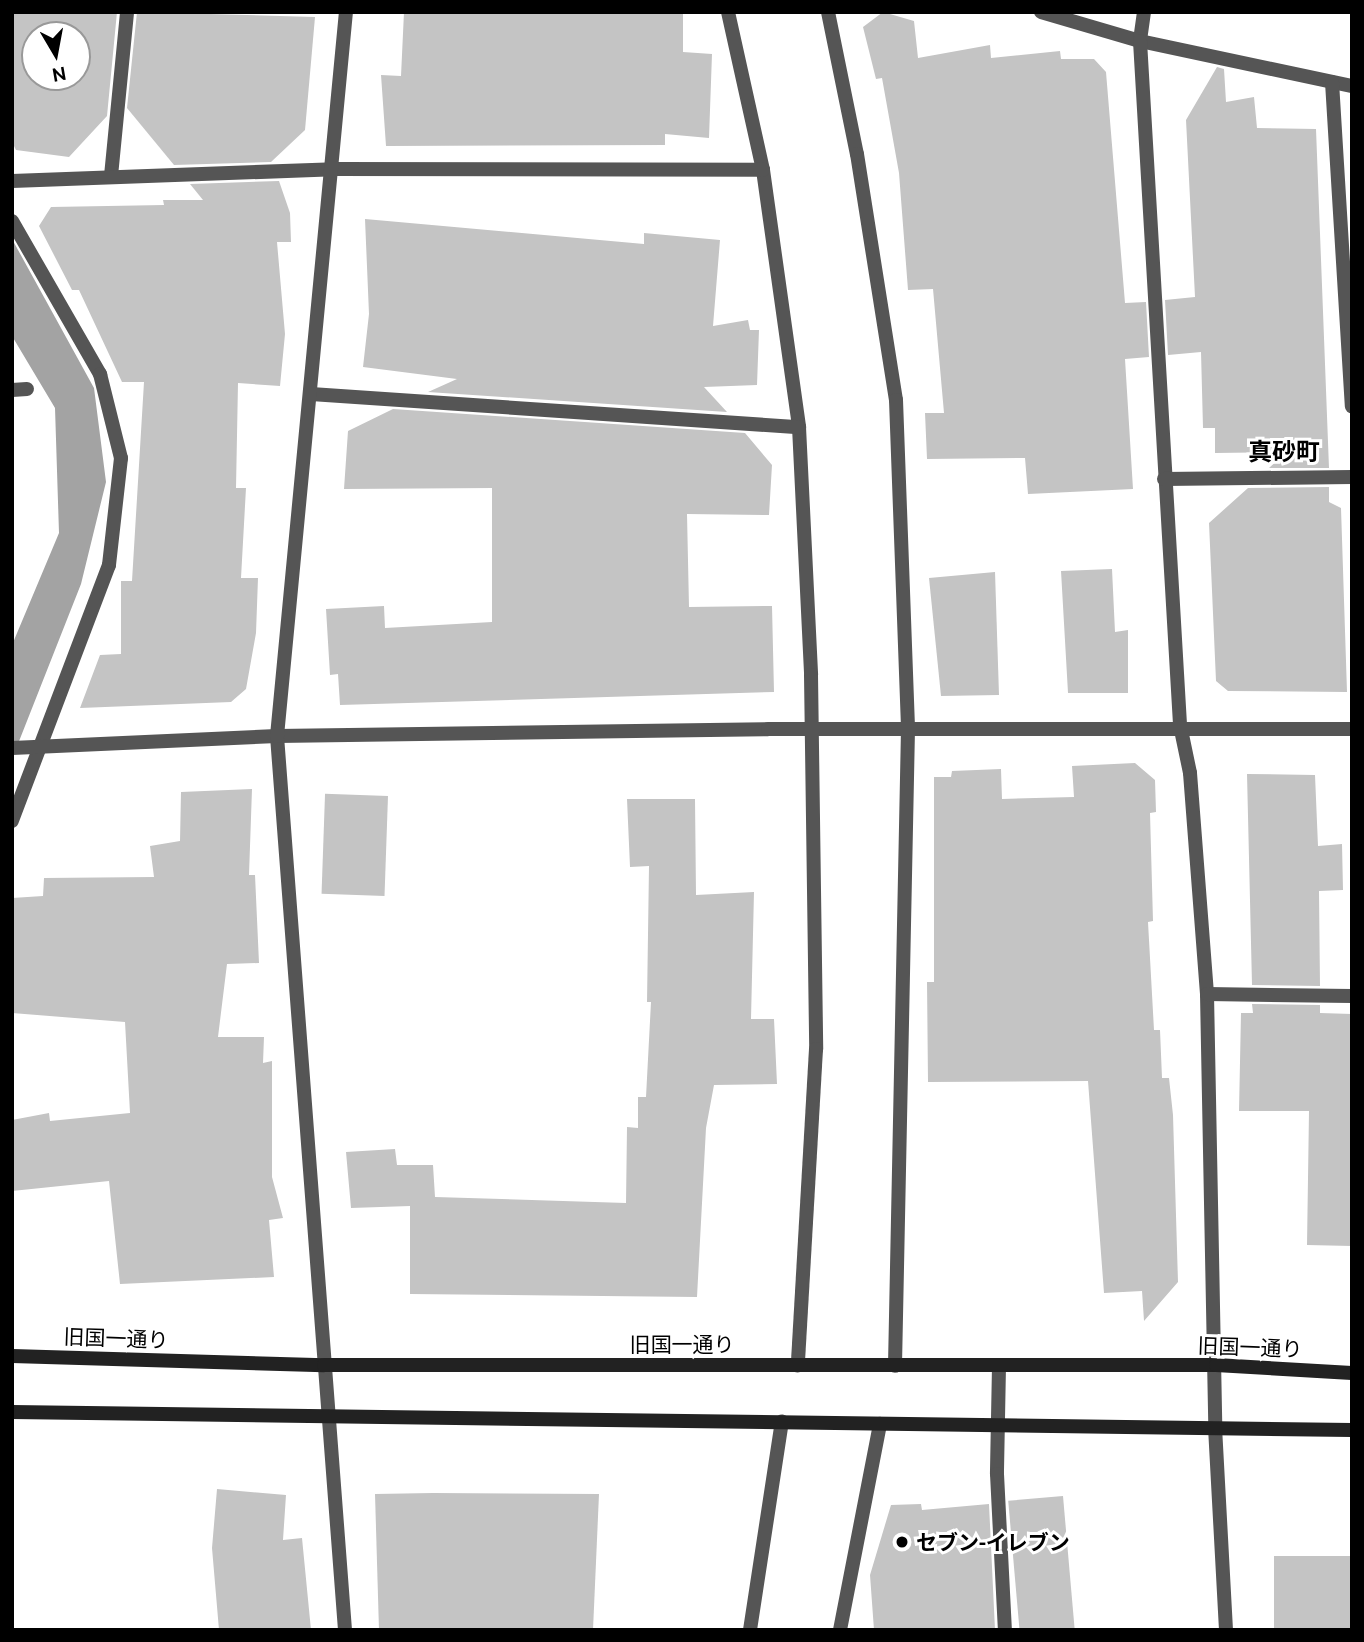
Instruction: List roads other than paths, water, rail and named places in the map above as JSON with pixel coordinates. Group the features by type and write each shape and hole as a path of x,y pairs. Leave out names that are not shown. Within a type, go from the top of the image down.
{"main road":[{"name":"旧国一通り","path":"12,1356 324,1364 1216,1366 1352,1373"},
{"path":"12,1412 326,1418 782,1420 880,1424 1352,1430"}],"street":[{"path":"111,176 127,12"},
{"path":"345,1630 326,1418 277,736 334,169 346,12"},
{"path":"728,12 763,170 799,427 811,728 817,1049 798,1365"},
{"path":"828,12 857,154 896,400 908,729 895,1366"},
{"path":"1041,12 1140,41 1352,86"},
{"path":"1144,12 1140,41 1180,725 1190,774 1208,994 1215,1427 1226,1630"},
{"path":"1332,82 1352,406"},
{"path":"12,181 334,169 763,170"},
{"path":"12,221 100,374 121,458 109,565 12,821"},
{"path":"311,394 799,427"},
{"path":"1164,479 1352,477"},
{"path":"12,748 277,736 811,728 1180,725 1352,729"},
{"path":"1208,994 1352,996"},
{"path":"999,1366 1005,1630"},
{"path":"750,1630 782,1420"},
{"path":"840,1630 880,1424"}],"place":[{"name":"セブン-イレブン","path":"902,1542"}],"district":[{"name":"真砂町","path":"1284,452"}]}
